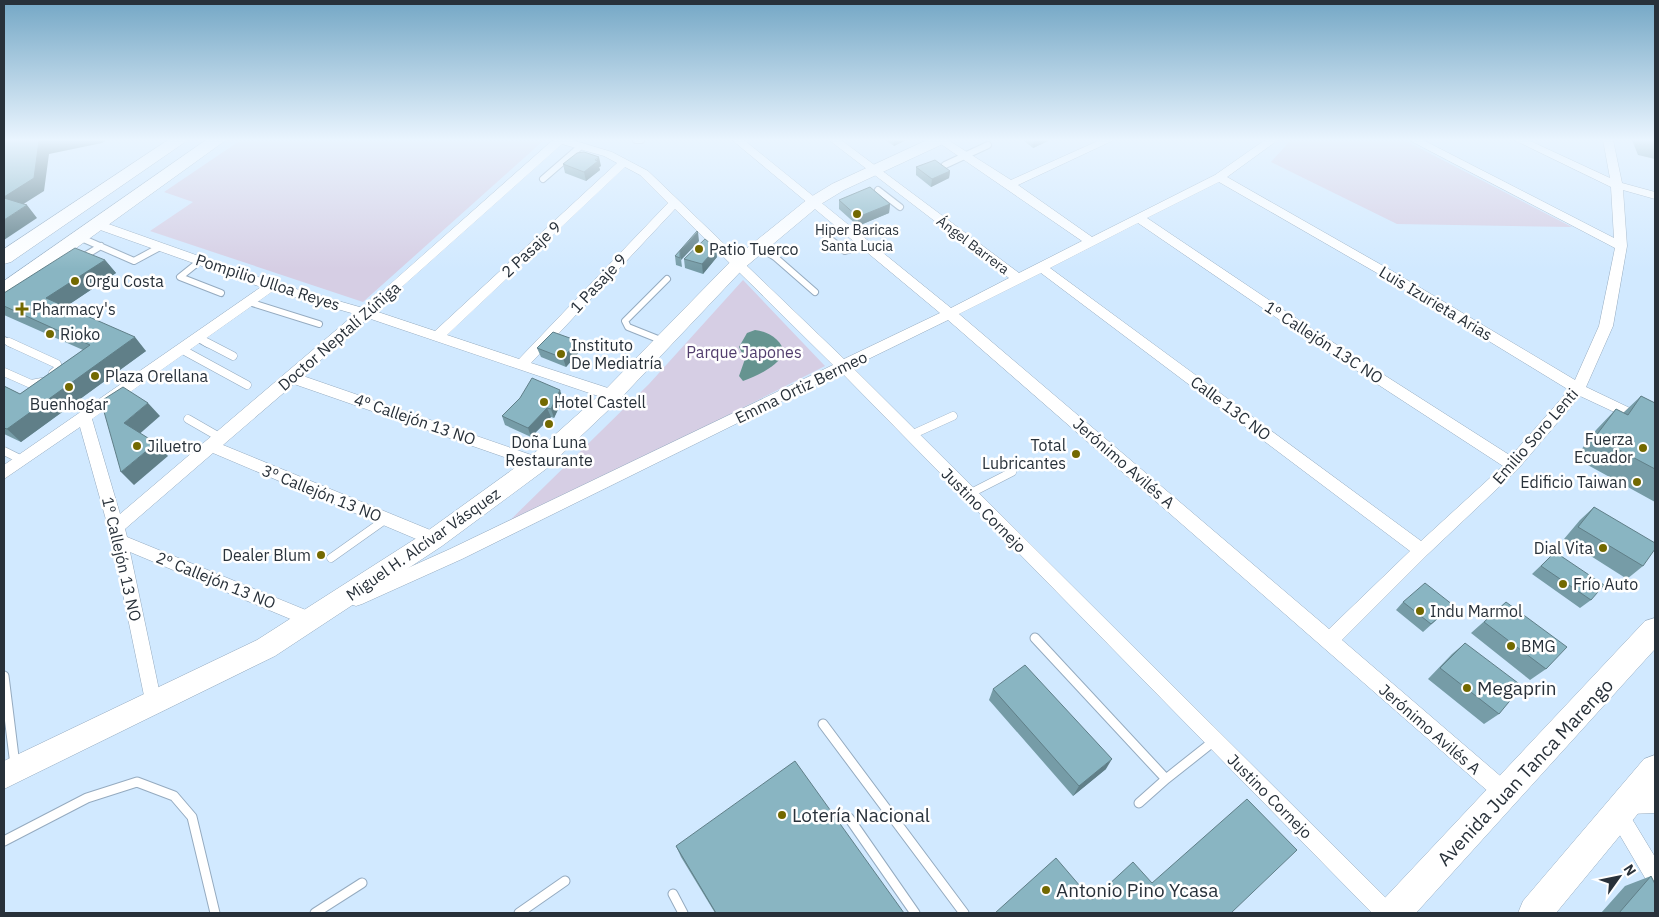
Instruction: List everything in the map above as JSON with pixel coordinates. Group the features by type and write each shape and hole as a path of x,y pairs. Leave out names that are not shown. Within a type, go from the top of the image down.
{"main road":[{"path":"4,258 116,183"},
{"path":"4,290 156,183"},
{"name":"Avenida Juan Tanca Marengo","path":"1394,913 1655,630"},
{"path":"1536,913 1634,807 1655,770"}],"street":[{"name":"Doctor Neptalí Zúñiga","path":"118,534 216,442 292,378 511,183"},
{"name":"2 Pasaje 9","path":"437,337 602,183"},
{"name":"Justino Cornejo","path":"654,183 675,202 707,240 738,265 843,366 968,494 1387,913"},
{"name":"Jerónimo Avilés A","path":"791,183 1126,464 1505,793"},
{"name":"Miguel H. Alcívar Vásquez","path":"10,772 266,648 316,618 434,539 538,462 612,395 738,265 815,202 847,183"},
{"name":"Ángel Barrera","path":"889,183 1018,278"},
{"path":"1006,183 1090,241"},
{"path":"1010,185 1015,183"},
{"name":"Emma Ortiz Bermeo","path":"316,618 456,554 843,366 1207,183"},
{"name":"Luis Izurieta Arias","path":"1229,183 1388,274 1578,389 1655,426"},
{"path":"1498,183 1621,246"},
{"path":"1612,183 1655,196"},
{"name":"Emilio Soro Lenti","path":"1329,641 1421,550 1474,503 1512,465 1578,389 1606,326 1621,246 1617,185"},
{"name":"1 Pasaje 9","path":"521,365 675,202"},
{"name":"1º Callejón 13C NO","path":"1137,218 1307,332 1512,465"},
{"name":"Pompilio Ulloa Reyes","path":"96,224 271,286 366,313 612,395"},
{"name":"Calle 13C NO","path":"1040,266 1421,550"},
{"path":"4,473 271,286"},
{"name":"4º Callejón 13 NO","path":"292,378 538,462"},
{"name":"1º Callejón 13 NO","path":"84,416 118,534 153,704"},
{"name":"3º Callejón 13 NO","path":"216,442 434,539"},
{"name":"2º Callejón 13 NO","path":"118,534 316,618"},
{"path":"1634,807 1655,876"}],"lane":[{"path":"896,188 881,192 900,207"},
{"path":"826,236 845,251 865,244"},
{"path":"78,237 134,261 143,258 160,247"},
{"path":"77,261 101,246"},
{"path":"760,247 776,257 815,292"},
{"path":"200,261 180,277 222,293"},
{"path":"663,341 628,327 625,321 667,279"},
{"path":"249,302 319,324"},
{"path":"197,338 233,356"},
{"path":"4,340 58,366 58,369 35,385 4,372"},
{"path":"181,349 247,385"},
{"path":"911,436 953,416"},
{"path":"188,419 216,442"},
{"path":"4,451 22,460"},
{"path":"968,494 1012,472"},
{"path":"331,558 386,519"},
{"path":"1035,638 1166,779"},
{"path":"4,676 10,772"},
{"path":"823,724 964,913"},
{"path":"1140,802 1214,741"},
{"path":"4,841 87,798 137,782 174,796 192,817 215,913"},
{"path":"849,818 915,913"},
{"path":"519,913 565,881"},
{"path":"315,913 362,883"},
{"path":"673,894 683,913"}],"green space":[{"path":"178,183 496,183 363,302 150,231 193,202 164,192"},
{"path":"1313,183 1487,183 1572,227 1397,224"},
{"name":"Parque Japones","path":"743,280 825,366 497,533 649,384"}],"shaded area":[{"path":"755,330 774,337 781,344 784,354 766,371 743,381 739,376 745,359 739,347 747,333"}],"building":[{"path":"4,183 26,183 4,197"},
{"path":"870,187 890,204 858,217 839,200"},
{"path":"4,198 27,205 4,220"},
{"path":"697,231 680,251 680,258 675,256"},
{"path":"705,239 716,248 702,264 684,259"},
{"path":"75,248 105,260 46,298 135,337 7,429 4,428 4,386 20,394 90,345 4,306 4,293"},
{"path":"553,332 578,341 563,358 537,348"},
{"path":"532,378 560,390 551,409 547,408 528,428 502,416 520,398"},
{"path":"123,387 148,403 124,423 156,443 121,472 101,401"},
{"path":"1641,396 1655,403 1655,469 1595,437 1616,409 1628,415"},
{"path":"1594,507 1655,543 1655,549 1643,566 1578,527"},
{"path":"1555,552 1604,585 1591,600 1541,566"},
{"path":"1425,583 1453,605 1431,624 1403,602"},
{"path":"1506,602 1567,647 1546,669 1484,622"},
{"path":"1465,643 1522,686 1499,714 1440,668"},
{"path":"1025,665 1112,759 1079,786 993,689"},
{"name":"Lotería Nacional","path":"795,761 904,913 716,913 676,846"},
{"path":"1247,799 1297,850 1231,913 995,913 1056,858 1092,900 1133,862 1152,883"},
{"path":"1651,876 1655,884 1655,913 1619,913"}],"place":[{"name":"Hiper Baricas Santa Lucia","path":"857,214"},
{"name":"Patio Tuerco","path":"699,249"},
{"name":"Orgu Costa","path":"75,281"},
{"name":"Pharmacy's","path":"22,309"},
{"name":"Rioko","path":"50,334"},
{"name":"Instituto De Mediatría","path":"561,354"},
{"name":"Plaza Orellana","path":"95,376"},
{"name":"Buenhogar","path":"69,387"},
{"name":"Hotel Castell","path":"544,402"},
{"name":"Doña Luna Restaurante","path":"549,424"},
{"name":"Jiluetro","path":"137,446"},
{"name":"Fuerza Ecuador","path":"1643,448"},
{"name":"Total Lubricantes","path":"1076,454"},
{"name":"Edificio Taiwan","path":"1637,482"},
{"name":"Dial Vita","path":"1603,548"},
{"name":"Dealer Blum","path":"321,555"},
{"name":"Frío Auto","path":"1563,584"},
{"name":"Indu Marmol","path":"1420,611"},
{"name":"BMG","path":"1511,646"},
{"name":"Megaprin","path":"1467,688"},
{"name":"Lotería Nacional","path":"782,815"},
{"name":"Antonio Pino Ycasa","path":"1046,890"}]}
